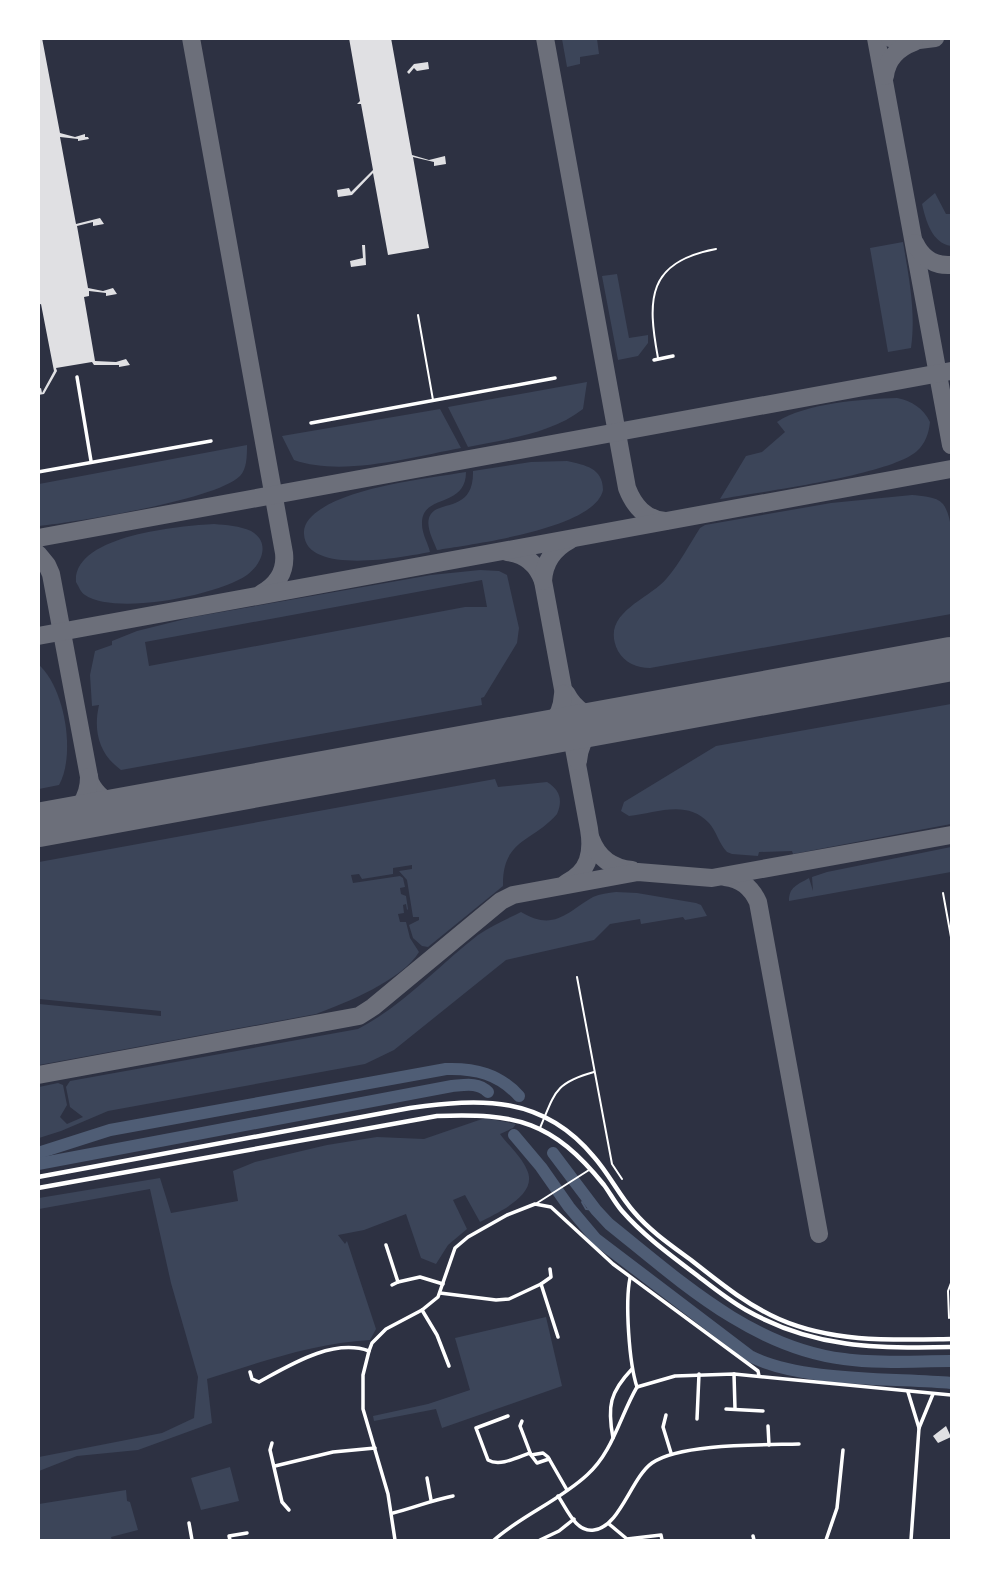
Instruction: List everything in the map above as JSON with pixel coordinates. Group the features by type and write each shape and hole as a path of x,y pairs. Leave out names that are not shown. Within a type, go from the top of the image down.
{"street":[{"path":"656,359 673,356"},
{"path":"77,377 91,461"},
{"path":"311,423 555,378"},
{"path":"38,471 211,442"},
{"path":"38,1177 442,1104 468,1101 509,1104 530,1110 569,1132 593,1155 634,1212 750,1304 779,1319 832,1334 862,1339 951,1339"},
{"path":"38,1188 437,1116 489,1115 513,1118 540,1128 564,1143 646,1235 744,1309 768,1321 832,1343 891,1348 951,1347"},
{"path":"395,1541 393,1513 366,1420 362,1388 369,1351 372,1343 386,1329 433,1302 440,1293 450,1256 455,1248 468,1237 507,1215 535,1204 551,1207 631,1278 758,1371 759,1376"},
{"path":"386,1245 398,1282"},
{"path":"440,1293 496,1300 509,1299 551,1277 551,1269"},
{"path":"391,1285 420,1277 443,1284"},
{"path":"494,1541 507,1529 587,1476 613,1440 626,1406 637,1387 629,1307 631,1278"},
{"path":"541,1284 558,1337"},
{"path":"422,1310 437,1335 449,1366"},
{"path":"250,1372 252,1379 259,1382 296,1362 323,1353 348,1347 369,1351"},
{"path":"613,1440 610,1403 618,1385 633,1368"},
{"path":"637,1387 662,1379 699,1374 734,1374 951,1395"},
{"path":"697,1419 699,1374"},
{"path":"734,1374 735,1409"},
{"path":"908,1392 919,1428"},
{"path":"911,1541 919,1428 933,1395"},
{"path":"726,1409 763,1411"},
{"path":"666,1415 663,1427 671,1454"},
{"path":"508,1416 476,1428 488,1460 493,1463 503,1462 543,1453 550,1459 566,1490"},
{"path":"522,1420 520,1426 537,1463 550,1459"},
{"path":"768,1426 769,1445"},
{"path":"272,1443 270,1450 282,1502 289,1510"},
{"path":"558,1496 577,1525 587,1530 598,1530 609,1524 650,1464 671,1454 799,1444"},
{"path":"275,1466 333,1452 374,1448"},
{"path":"826,1541 837,1508 843,1450"},
{"path":"426,1478 431,1500"},
{"path":"393,1513 419,1507 431,1500 453,1496"},
{"path":"540,1541 574,1519"},
{"path":"189,1523 192,1541"},
{"path":"609,1524 627,1539 662,1535 662,1541"},
{"path":"230,1541 229,1536 247,1533"}],"lane":[{"path":"656,359 652,299 657,285 666,272 681,261 716,249"},
{"path":"418,315 433,400"},
{"path":"943,894 951,937"},
{"path":"577,977 612,1164 622,1179"},
{"path":"540,1128 556,1090 572,1079 595,1072"},
{"path":"535,1204 590,1170"},
{"path":"949,1318 948,1291 951,1284"}],"shaded area":[{"path":"562,39 597,39 599,54 580,57 580,64 567,67"},
{"path":"935,193 946,214 951,214 951,246 939,241 935,236 922,204"},
{"path":"903,242 912,308 911,348 888,352 870,248"},
{"path":"617,274 629,338 648,335 648,343 638,356 618,360 602,276"},
{"path":"587,382 583,409 570,417 543,430 468,447 448,407"},
{"path":"897,398 916,406 930,422 922,445 903,460 854,475 720,499 746,456 762,452 785,432 777,422 818,406"},
{"path":"440,409 461,448 377,464 333,467 294,460 282,436"},
{"path":"247,445 244,470 226,485 176,501 39,526 39,484"},
{"path":"567,461 592,469 602,483 603,490 595,504 579,515 556,525 503,539 437,550 429,530 429,518 439,508 454,504 467,494 472,485 473,471 531,462"},
{"path":"466,472 464,484 459,491 428,508 424,514 422,528 430,552 358,561 321,555 309,547 304,534 307,523 318,511 336,501 391,484"},
{"path":"912,495 936,499 948,513 953,556 951,614 650,668 632,664 618,651 614,638 620,617 667,578 700,528 705,525 831,503"},
{"path":"214,524 251,531 261,541 262,553 257,565 247,575 214,590 167,600 119,604 85,595 76,582 80,566 92,553 109,544 155,531"},
{"path":"480,570 499,571 507,575 519,628 517,643 481,698 482,705 121,770 107,757 98,733 99,705 92,706 90,675 95,651 112,645 112,641 137,631 193,617 431,575","holes":["482,580 487,607 465,607 149,666 145,642"]},
{"path":"38,664 55,688 61,704 67,740 67,757 59,785 39,789"},
{"path":"951,704 951,824 793,854 792,851 759,852 758,856 727,852 709,823 691,811 671,809 629,816 621,811 624,802 716,746"},
{"path":"495,779 498,787 547,782 555,788 559,796 557,814 513,850 504,871 503,886 428,947 422,946 413,938 409,925 419,920 419,917 413,917 407,880 399,871 412,869 412,865 393,868 393,874 362,879 359,874 351,875 353,883 400,876 403,878 405,887 400,888 401,894 406,896 408,909 406,904 403,905 404,913 398,914 400,922 406,922 410,938 419,952 387,981 316,1014 39,1065 39,1004 161,1016 161,1011 39,999 39,862"},
{"path":"951,847 951,872 789,901 790,892 797,885 809,878 813,891 812,877 827,872"},
{"path":"616,892 696,903 701,905 707,916 641,924 640,919 610,924 594,940 506,960 394,1050 365,1064 108,1111 39,1138 39,1087 58,1083 63,1085 67,1105 60,1117 67,1124 83,1117 70,1107 66,1087 70,1081 358,1029 391,1009 463,947 494,926 521,912 543,920 560,918 593,897"},
{"path":"485,1118 516,1124 500,1134 522,1160 529,1179 522,1195 514,1202 480,1222 465,1195 453,1200 467,1229 448,1245 436,1264 421,1258 406,1214 364,1230 338,1235 345,1244 347,1241 376,1329 370,1340 308,1349 207,1379 212,1423 138,1450 77,1456 39,1471 39,1457 162,1433 194,1418 198,1377 171,1283 150,1189 39,1209 39,1198 160,1178 171,1213 238,1201 233,1171 255,1162 327,1145 377,1137 424,1139"},
{"path":"546,1317 562,1386 442,1428 436,1409 374,1421 373,1416 428,1404 470,1390 455,1338"},
{"path":"230,1467 239,1501 201,1510 191,1478"},
{"path":"126,1490 127,1501 130,1502 138,1530 111,1537 112,1540 39,1540 39,1504"}],"building":[{"path":"38,38 42,38 60,133 75,137 85,134 89,139 78,141 60,137 76,224 100,218 104,224 93,226 93,222 77,226 88,288 103,291 113,288 117,294 106,296 106,293 89,291 89,296 84,297 95,361 116,362 126,359 130,365 119,367 94,365 92,362 56,368 57,371 44,394 38,395 38,389 41,388 42,393 54,371 41,304 38,305"},
{"path":"349,38 391,38 412,155 429,160 445,156 446,164 434,166 434,162 413,157 429,248 388,255 373,173 352,195 338,197 337,190 349,188 351,192 373,170 361,104 357,104 360,101"},
{"path":"428,62 429,69 417,71 414,68 409,74 407,72 414,64"},
{"path":"362,245 365,245 366,265 351,267 350,261 363,258"},
{"path":"946,1426 951,1437 938,1443 933,1436"}],"waterway":[{"path":"38,1153 110,1130 446,1069 486,1074 503,1082 519,1096"},
{"path":"38,1164 452,1086 476,1085 488,1092"},
{"path":"514,1135 596,1239 750,1356 771,1364 820,1375 951,1383"},
{"path":"553,1153 609,1224 690,1288 748,1326 778,1341 810,1352 844,1359 884,1362 951,1361"},
{"path":"582,1202 586,1209 596,1210"}],"taxiway":[{"path":"191,38 284,553 284,566 280,576 262,593"},
{"path":"545,38 627,488 641,510 652,518 665,521"},
{"path":"876,38 951,445"},
{"path":"890,38 903,42 935,38"},
{"path":"885,76 894,55 914,42"},
{"path":"915,243 921,253 930,260 951,265"},
{"path":"38,538 951,371"},
{"path":"38,636 951,469"},
{"path":"543,581 550,557 570,540"},
{"path":"507,552 530,561 543,581 589,829 588,861 580,873 566,883"},
{"path":"38,554 51,574 90,782 104,799 123,806 165,802"},
{"path":"566,693 586,714 614,719"},
{"path":"497,741 547,726 555,719 563,694"},
{"path":"578,761 581,747 593,730 611,722 644,715"},
{"path":"56,822 80,805 87,792 89,777"},
{"path":"38,1075 359,1016 501,901 513,895 638,872 712,878 951,835"},
{"path":"591,839 607,861 632,870"},
{"path":"725,877 745,885 758,902 819,1234"}],"runway":[{"path":"38,825 951,659"}]}
